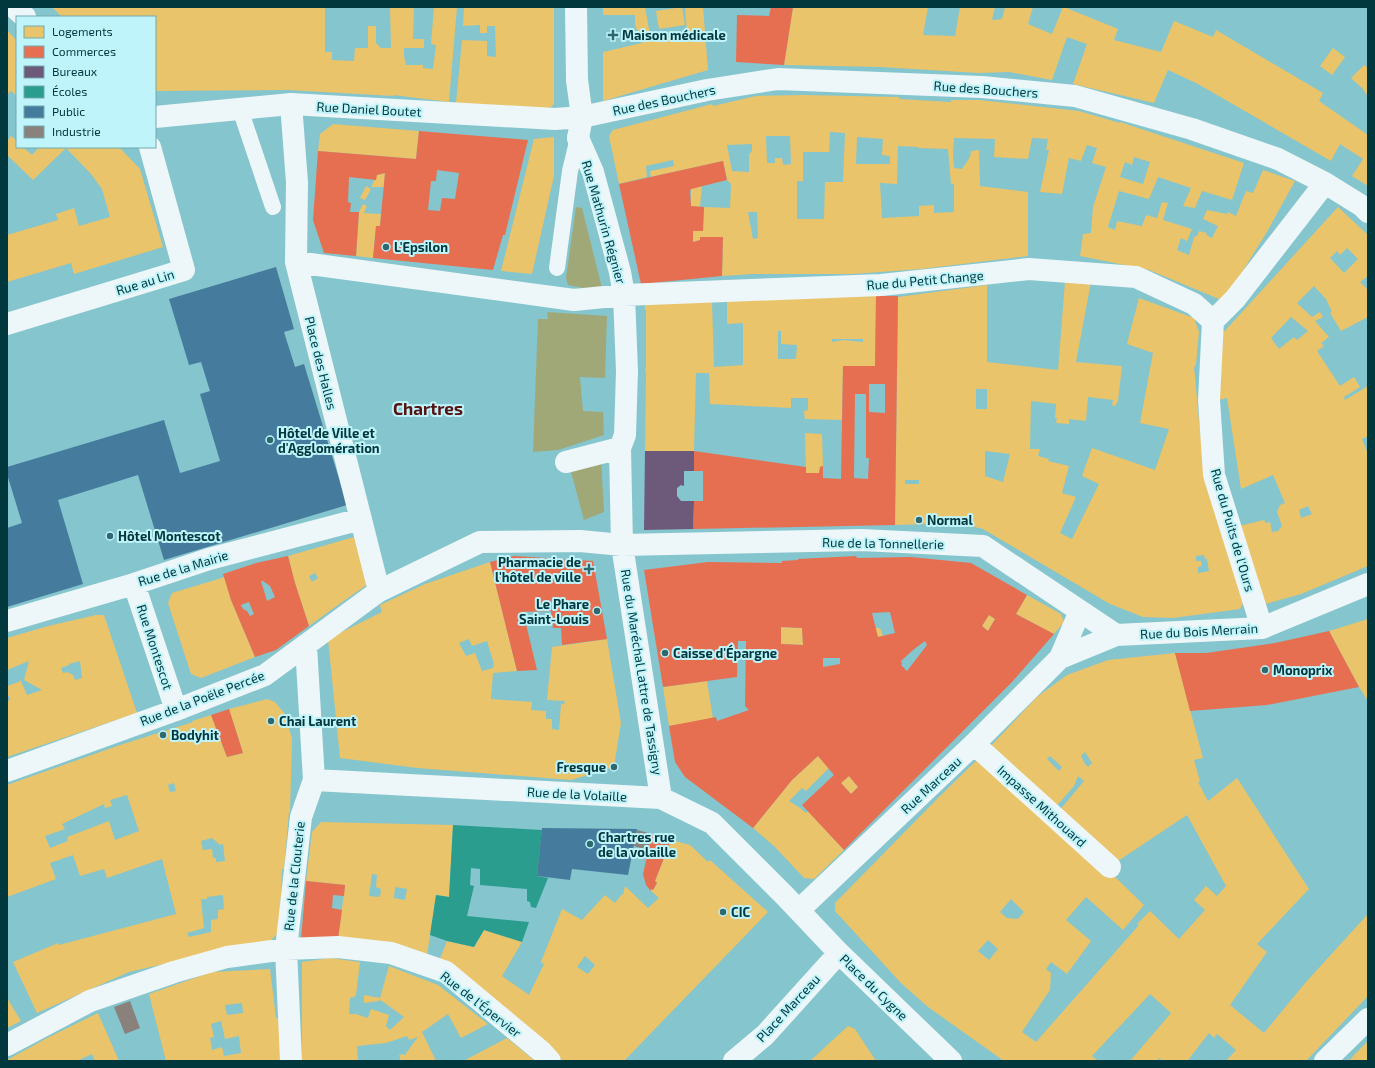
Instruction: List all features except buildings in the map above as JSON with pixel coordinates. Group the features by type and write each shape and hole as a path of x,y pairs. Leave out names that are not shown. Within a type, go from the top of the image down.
{"street":[{"path":"14,7 24,16"},
{"path":"576,7 577,80 582,117 578,138"},
{"name":"Rue des Bouchers","path":"582,117 708,90 778,79 982,87 1074,96 1192,129 1278,159 1325,183 1362,206 1368,212"},
{"name":"Rue Daniel Boutet","path":"156,117 290,104 555,119 582,117"},
{"name":"Place des Halles","path":"290,104 297,182 296,262 379,591"},
{"name":"Rue Mathurin Régnier","path":"578,138 593,172 620,272 624,295"},
{"name":"Rue au Lin","path":"7,324 184,270 150,148"},
{"path":"1213,321 1235,299 1325,183"},
{"path":"296,262 574,300 624,295 627,371 624,435 620,448 622,546 580,541 480,542 379,591"},
{"name":"Rue du Petit Change","path":"624,295 881,285 1029,269 1136,277 1194,304 1213,321"},
{"name":"Rue du Puits de l'Ours","path":"1213,321 1209,400 1214,474 1262,628"},
{"path":"566,462 620,448"},
{"name":"Rue de la Mairie","path":"7,621 134,584 209,559 361,519"},
{"name":"Rue de la Tonnellerie","path":"622,546 862,540 982,546 1116,635"},
{"name":"Rue du Maréchal Lattre de Tassigny","path":"622,546 661,798"},
{"name":"Rue Montescot","path":"134,584 176,710"},
{"name":"Rue du Bois Merrain","path":"1116,635 1262,628 1368,584"},
{"name":"Rue de la Poële Percée","path":"7,771 176,710 265,675 379,591"},
{"name":"Rue Marceau","path":"799,910 974,744 1060,658 1080,611"},
{"name":"Rue Marceau","path":"1060,658 1116,635"},
{"name":"Rue de la Clouterie","path":"291,1061 286,949 300,817 314,780 306,646"},
{"name":"Impasse Mithouard","path":"974,744 1110,867"},
{"name":"Rue de la Volaille","path":"314,780 661,798 712,823 799,910"},
{"name":"Place du Cygne","path":"799,910 839,953 951,1061"},
{"name":"Rue de l'Épervier","path":"7,1045 90,1001 174,972 226,958 286,949 338,947 391,953 446,972 542,1052 550,1061"},
{"name":"Place Marceau","path":"734,1061 764,1035 839,953"},
{"path":"1325,1061 1368,1019"}],"lane":[{"path":"240,109 273,207"},
{"path":"557,268 570,171 578,138"}],"green space":[{"path":"576,207 582,208 603,292 568,285 566,278"},
{"path":"547,312 607,316 605,378 580,377 583,411 603,412 604,435 558,450 533,452 538,319 548,319"},
{"path":"601,459 604,512 584,520 570,468"}],"place":[{"name":"Maison médicale","path":"613,35"},
{"name":"L'Epsilon","path":"386,247"},
{"name":"Hôtel de Ville et d'Agglomération","path":"270,440"},
{"name":"Normal","path":"919,520"},
{"name":"Hôtel Montescot","path":"110,536"},
{"name":"Pharmacie de l'hôtel de ville","path":"589,569"},
{"name":"Le Phare Saint-Louis","path":"597,611"},
{"name":"Caisse d'Épargne","path":"665,653"},
{"name":"Monoprix","path":"1265,670"},
{"name":"Chai Laurent","path":"271,721"},
{"name":"Bodyhit","path":"163,735"},
{"name":"Fresque","path":"614,767"},
{"name":"Chartres rue de la volaille","path":"590,844"},
{"name":"CIC","path":"723,912"}],"district":[{"name":"Chartres","path":"428,408"}]}
